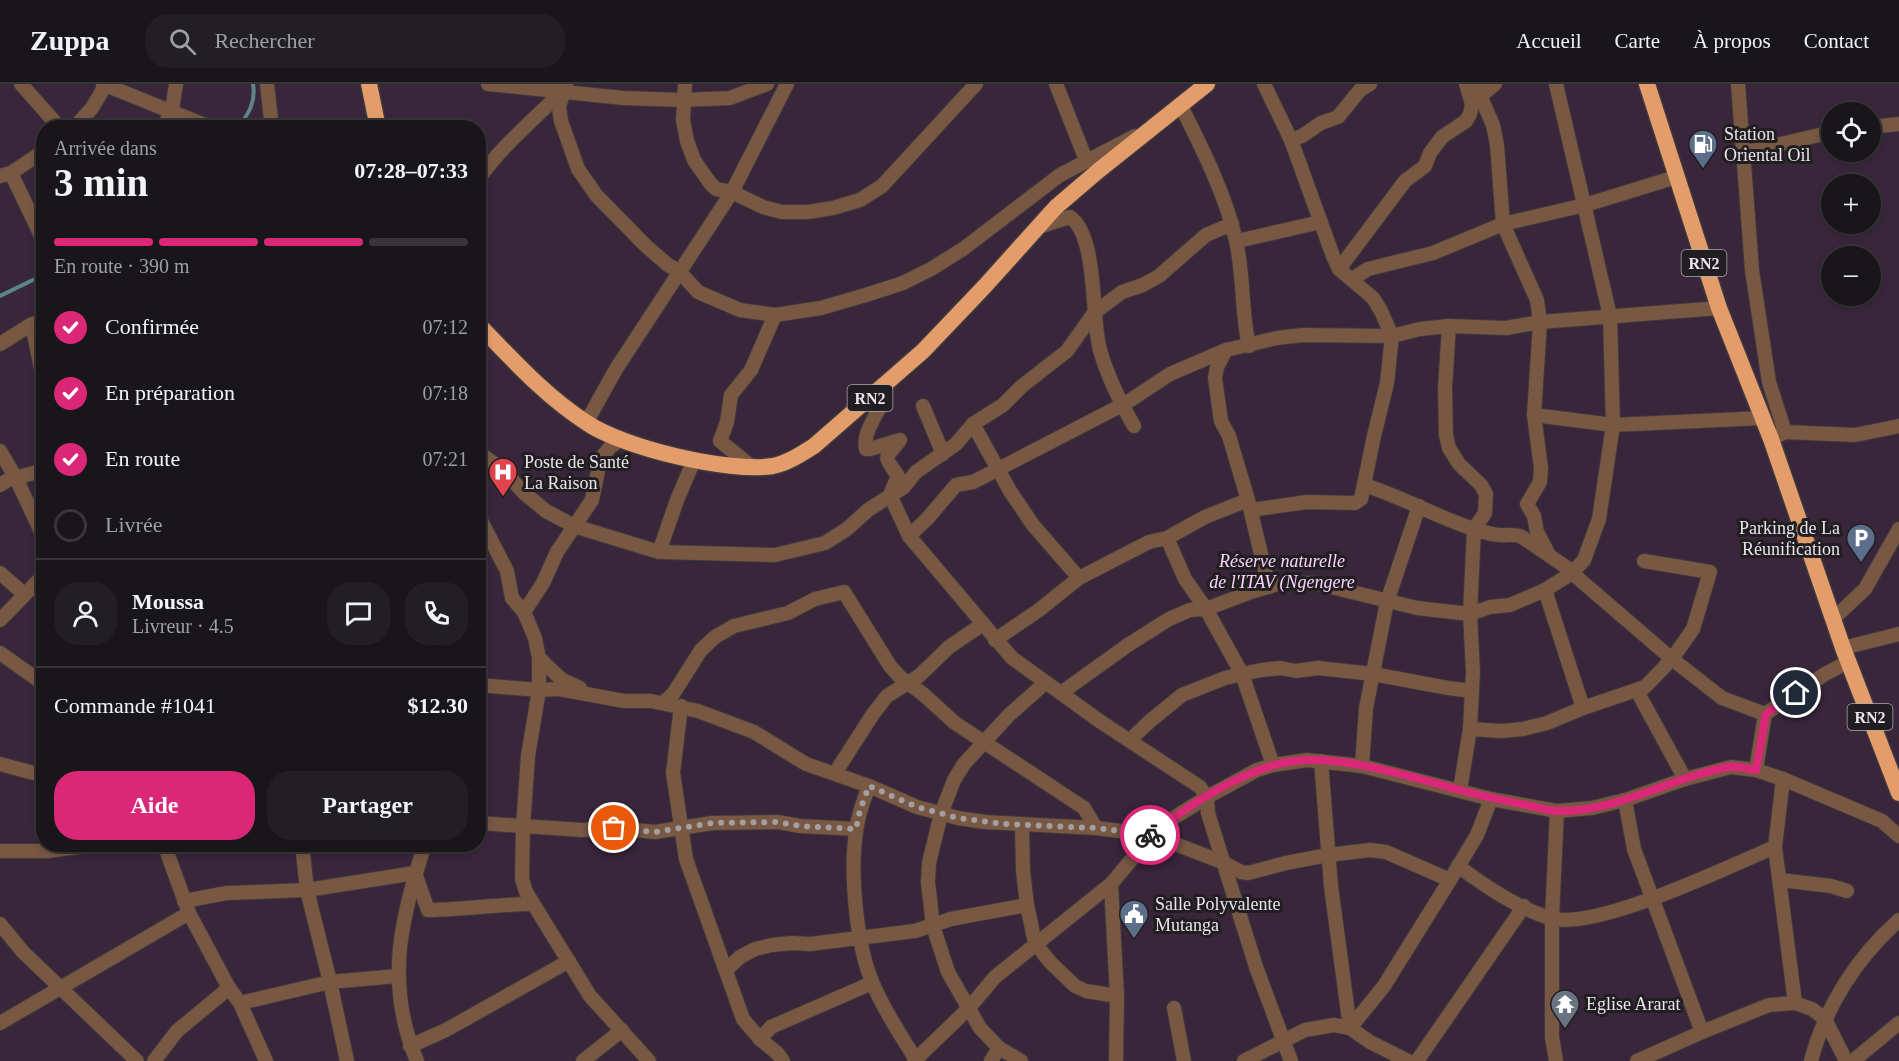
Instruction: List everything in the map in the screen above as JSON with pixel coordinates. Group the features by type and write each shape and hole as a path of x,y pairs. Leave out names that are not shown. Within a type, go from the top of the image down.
{"highway":[{"path":"369,84 376,120"},
{"name":"RN2","path":"1647,84 1719,308 1763,418 1778,436 1833,619 1899,793"},
{"name":"RN2","path":"486,332 546,392 597,430 694,460 753,468 775,466 787,462 814,446 923,351 1056,207 1154,127 1196,87"}],"street":[{"path":"21,84 53,120"},
{"path":"167,120 172,110 176,84"},
{"path":"267,84 271,120"},
{"path":"488,84 564,87 623,98 683,100 730,98 767,84"},
{"path":"685,84 683,120 694,160 716,189 732,192 763,207 782,212 808,212 833,208 860,200 882,186 976,84"},
{"path":"586,423 616,369 732,192 787,84"},
{"path":"1056,84 1086,160"},
{"path":"995,640 1039,610 1079,578 1149,542 1167,538 1205,517 1250,505 1307,502 1355,503 1361,499 1371,444 1388,383 1392,336 1382,311 1373,298 1339,269 1291,140 1264,84"},
{"path":"1291,140 1302,136 1321,123 1338,117 1360,90 1370,84"},
{"path":"1339,269 1406,181 1425,166 1430,153 1442,137 1466,121 1472,104 1466,84"},
{"path":"1494,84 1478,90 1492,125 1497,145 1503,224 1537,300 1540,322 1534,415 1541,468 1540,482 1527,504 1534,516 1537,532 1548,553"},
{"path":"1061,693 1169,619 1190,610 1206,609 1281,583 1315,583 1387,602 1437,612 1470,614 1510,605 1545,590 1572,573 1584,560 1599,519 1613,425 1610,316 1556,84"},
{"path":"1738,84 1752,270 1778,436 1856,435 1899,426"},
{"path":"81,120 92,108 104,85 194,120"},
{"path":"486,168 564,87"},
{"path":"564,87 560,107 561,122 578,169 596,195 646,246 668,265 679,271 698,292 740,310 775,315 821,308 903,283 963,249 1060,175 1154,127"},
{"path":"1180,104 1207,157 1237,241 1249,346"},
{"path":"1881,126 1899,124"},
{"path":"1742,153 1821,135"},
{"path":"36,156 5,175 36,228"},
{"path":"1352,279 1368,269 1432,253 1503,224 1585,205 1676,177"},
{"path":"1036,227 1063,219 1073,219 1086,248 1092,271 1095,330 1100,350 1109,377 1134,426"},
{"path":"1237,241 1321,222"},
{"path":"486,458 503,470 524,494 546,511 574,526 659,552 775,555 825,543 904,487 916,472 956,444 973,424 1003,405 1022,386 1067,351 1094,313 1122,291 1143,285 1159,276 1206,235 1232,224"},
{"path":"909,536 956,485 973,482 999,469 1122,405 1170,374 1226,350 1278,338 1303,335 1392,336 1420,329 1449,326 1506,328 1540,322 1719,308"},
{"path":"753,468 720,441 727,422 731,394 751,370 775,315"},
{"path":"0,344 36,323"},
{"path":"1449,326 1445,388 1446,435 1449,448 1459,464 1481,485 1486,494 1485,513 1474,529 1470,614 1472,691 1470,729 1460,790"},
{"path":"1226,350 1216,367 1215,378 1221,421 1229,436 1250,505 1269,587"},
{"path":"885,384 883,399 867,434 865,447 870,449 900,440 889,451 887,457 898,476 890,495 909,536 1012,658 1045,683 1200,787 1206,797 1208,813 1222,862 1256,967 1291,1061"},
{"path":"923,406 943,454"},
{"path":"1534,415 1613,425 1763,418"},
{"path":"973,424 1010,491 1033,525 1079,578"},
{"path":"524,612 543,583 557,552 592,501 603,456 621,439"},
{"path":"0,451 16,478 36,521"},
{"path":"659,552 694,460"},
{"path":"0,485 36,472"},
{"path":"1364,485 1474,529 1499,535 1515,534 1548,553 1569,569 1722,698 1766,714"},
{"path":"1362,766 1366,708 1387,602 1419,506"},
{"path":"1833,619 1865,589 1899,529"},
{"path":"486,530 507,571 512,598 524,612 535,638 539,658 538,690 528,756 522,879 526,892 590,996 649,1061"},
{"path":"1167,538 1185,579 1206,609 1242,674 1273,765"},
{"path":"1470,729 1523,729 1547,723 1645,687 1672,658 1693,629 1710,572 1644,561"},
{"path":"0,573 24,594"},
{"path":"0,620 36,583"},
{"path":"1545,590 1583,708"},
{"path":"663,703 673,694 701,650 715,637 734,626 788,613 815,599 844,592 890,666 908,683 955,723 1084,808 1096,828"},
{"path":"835,773 887,696 919,676 949,647 983,624"},
{"path":"1756,770 1766,714 1825,674 1846,655 1899,634"},
{"path":"0,653 36,678"},
{"path":"539,658 561,679 595,696"},
{"path":"1130,740 1182,695 1225,678 1281,668 1296,671 1318,668 1373,674 1472,691"},
{"path":"1021,1061 999,1048 980,1028 948,972 933,926 928,882 929,863 941,814 954,780 964,764 1009,716 1045,683"},
{"path":"486,686 538,690 559,689 624,701 681,706 754,732 806,764 941,814 985,822 1096,828 1152,835 1222,862 1234,870 1248,873 1328,855 1370,850 1386,852 1450,880"},
{"path":"1637,691 1685,779"},
{"path":"681,706 673,773 686,859 743,1019 783,1061"},
{"path":"869,786 856,829 854,873 861,938 872,983 915,1060 968,1009 995,977 1111,884 1152,835 1167,822 1206,797 1257,770 1273,765 1299,760 1362,766 1491,799 1557,811 1592,808 1625,800 1685,779 1731,767 1756,770 1783,779 1882,821 1899,836"},
{"path":"1321,761 1328,855 1350,1028"},
{"path":"0,764 36,773"},
{"path":"1783,779 1775,847 1795,1003"},
{"path":"1350,1028 1384,986 1450,880 1476,835 1491,799"},
{"path":"1625,800 1634,849 1702,1032"},
{"path":"1556,1061 1552,1037 1552,918 1557,811"},
{"path":"486,824 582,830 614,828 655,832 712,823 778,822 800,826 856,829"},
{"path":"1022,825 1023,871 1035,943 1050,963 1075,986 1086,991 1116,996"},
{"path":"1458,866 1524,906 1552,918 1583,919 1652,899 1775,847"},
{"path":"0,851 36,849"},
{"path":"167,852 187,907 229,988 240,1003 266,1061"},
{"path":"303,852 307,890 347,1061"},
{"path":"417,1061 410,1046 403,1017 397,976 405,913 422,852"},
{"path":"415,873 428,910"},
{"path":"0,1023 62,987 187,907 227,893 307,890 415,873"},
{"path":"1780,880 1832,886 1847,891"},
{"path":"1111,884 1116,996 1116,1061"},
{"path":"405,913 459,910 496,904 533,904"},
{"path":"726,970 740,957 755,949 772,945 810,944 915,931 951,919 1027,905"},
{"path":"1417,1061 1524,906"},
{"path":"1811,1061 1825,1018 1840,990 1874,944 1899,920"},
{"path":"0,924 22,952 62,987 137,1061"},
{"path":"410,1046 446,1030 568,961"},
{"path":"240,1003 330,982 397,976"},
{"path":"760,1039 771,1027 872,983"},
{"path":"154,1061 177,1031 229,988"},
{"path":"1637,1061 1769,1005 1795,1003 1812,1009 1825,1018 1846,1061"},
{"path":"1174,1008 1184,1061"},
{"path":"1853,1061 1899,1023"},
{"path":"1244,1061 1315,1027 1334,1025 1350,1028 1370,1042 1408,1061"},
{"path":"583,1061 622,1030"},
{"path":"991,1061 999,1048"}],"green space":[{"name":"Réserve naturelle de l'ITAV (Ngengere","path":"0,84 1899,84 1899,1061 0,1061"}],"waterway":[{"path":"243,120 251,107 253,84"},
{"path":"0,296 36,278"}],"way so far":[{"path":"614,828 655,832 712,823 778,822 800,826 856,829 869,786 917,807 958,818 1004,824 1096,828 1150,835"}],"place":[{"name":"Station Oriental Oil","path":"1703,170"},
{"name":"Poste de Santé La Raison","path":"503,498"},
{"name":"Parking de La Réunification","path":"1861,564"},
{"name":"Salle Polyvalente Mutanga","path":"1134,940"},
{"name":"Eglise Ararat","path":"1565,1030"}],"route":[{"path":"1150,835 1206,797 1257,770 1292,761 1307,760 1362,766 1424,780 1491,799 1557,811 1592,808 1731,767 1756,770 1766,714 1796,693"}]}
